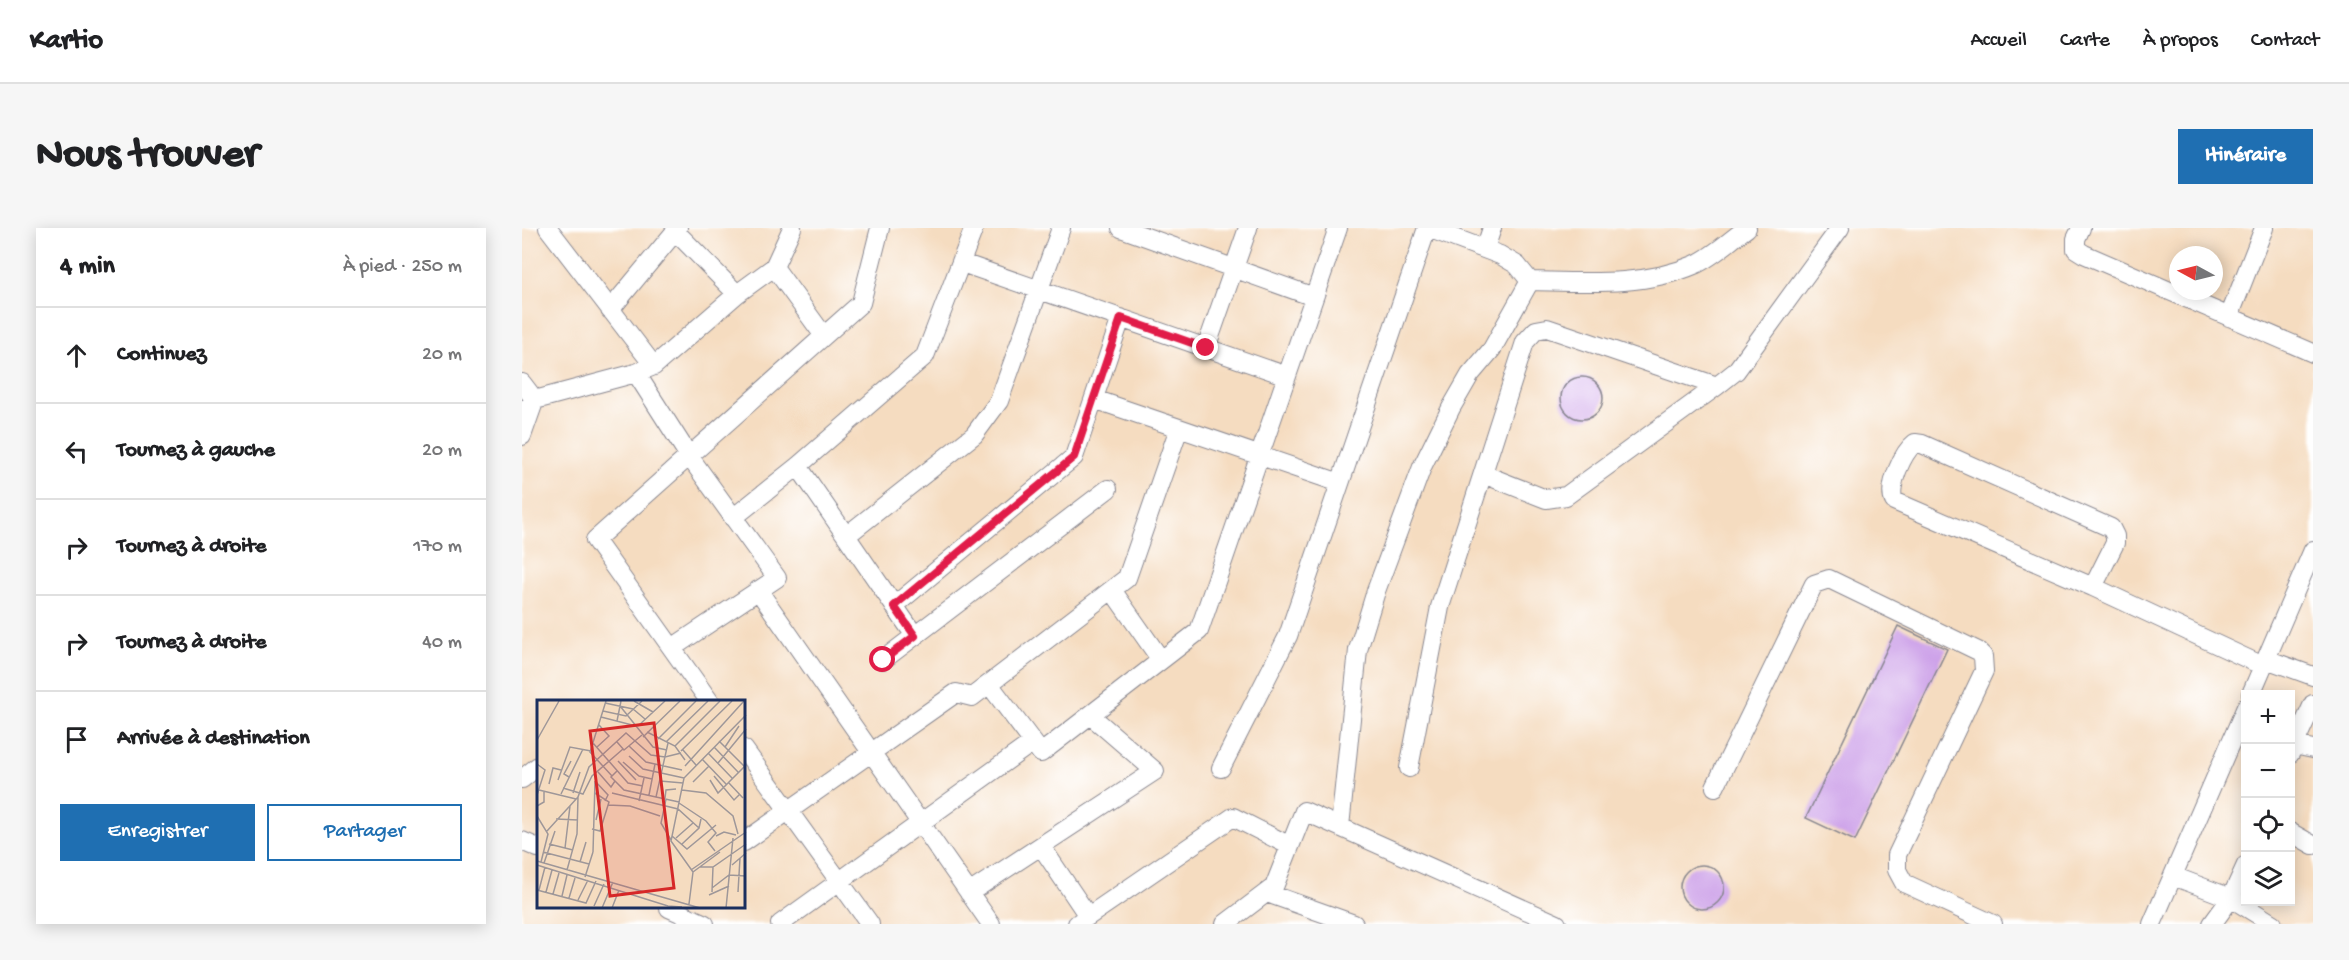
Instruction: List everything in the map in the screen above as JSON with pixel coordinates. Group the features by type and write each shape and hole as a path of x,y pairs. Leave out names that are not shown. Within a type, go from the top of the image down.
{"street":[{"path":"548,228 654,366"},
{"path":"529,406 654,366 737,294 774,267 792,228"},
{"path":"709,700 595,540 861,303 880,228"},
{"path":"733,518 798,466 925,356 974,228"},
{"path":"846,536 974,435 999,401 1061,228"},
{"path":"1121,228 1156,234 1234,268 1314,297"},
{"path":"1206,348 1248,228"},
{"path":"989,684 1041,753 1199,632 1338,228"},
{"path":"1221,768 1288,636 1428,228 1485,249 1517,265 1530,281 1599,283 1661,277 1696,265 1747,228"},
{"path":"1485,249 1492,228"},
{"path":"1483,474 1546,499 1566,495 1736,371 1840,228"},
{"path":"2081,228 2076,239 2076,249 2084,254 2313,353"},
{"path":"2229,317 2264,228"},
{"path":"610,310 677,230 737,294"},
{"path":"962,263 1287,376"},
{"path":"774,267 824,336"},
{"path":"1340,827 1358,650 1376,591 1422,467 1451,408 1470,375 1492,349 1530,281"},
{"path":"894,606 1074,457 1121,318"},
{"path":"1409,768 1440,607 1525,342 1536,330 1547,328 1716,386"},
{"path":"636,373 689,456 777,578 672,648"},
{"path":"522,383 529,406 522,436"},
{"path":"1094,399 1340,483"},
{"path":"746,841 956,693 972,697 1127,578 1179,428"},
{"path":"2093,587 2115,543 2115,536 2110,528 1922,444 1915,443 1909,448 1892,485 1891,494 1894,501 2265,662 2313,676"},
{"path":"798,466 915,636"},
{"path":"883,660 1108,489"},
{"path":"2253,690 2313,550"},
{"path":"1715,787 1814,584 1829,579 1978,651 1983,656 1984,671 1897,855 1897,870 1904,884 1993,924"},
{"path":"758,590 991,924"},
{"path":"1112,590 1161,660"},
{"path":"2295,744 2313,704"},
{"path":"969,893 1155,771 1090,715"},
{"path":"2152,924 2241,719"},
{"path":"780,924 1033,742"},
{"path":"2295,750 2313,749"},
{"path":"746,752 870,924"},
{"path":"522,779 537,767"},
{"path":"1225,924 1274,887 1304,811 1557,924"},
{"path":"1041,846 1082,920 1233,817 1290,846"},
{"path":"2295,835 2313,845"},
{"path":"522,841 537,848"},
{"path":"2173,876 2231,898 2273,924"},
{"path":"2212,924 2231,898 2241,876"},
{"path":"1267,893 1354,924"},
{"path":"671,909 705,924"}],"building":[{"path":"1582,377 1590,378 1597,383 1602,390 1602,406 1597,413 1590,418 1582,419 1574,418 1567,413 1562,406 1561,398 1562,390 1567,383 1574,378"},
{"path":"1898,626 1947,649 1855,841 1806,818"},
{"path":"1702,865 1718,871 1724,887 1718,903 1702,909 1686,903 1680,887 1686,871"}],"route":[{"path":"883,660 915,636 894,606 1074,457 1121,318 1206,348"}]}
